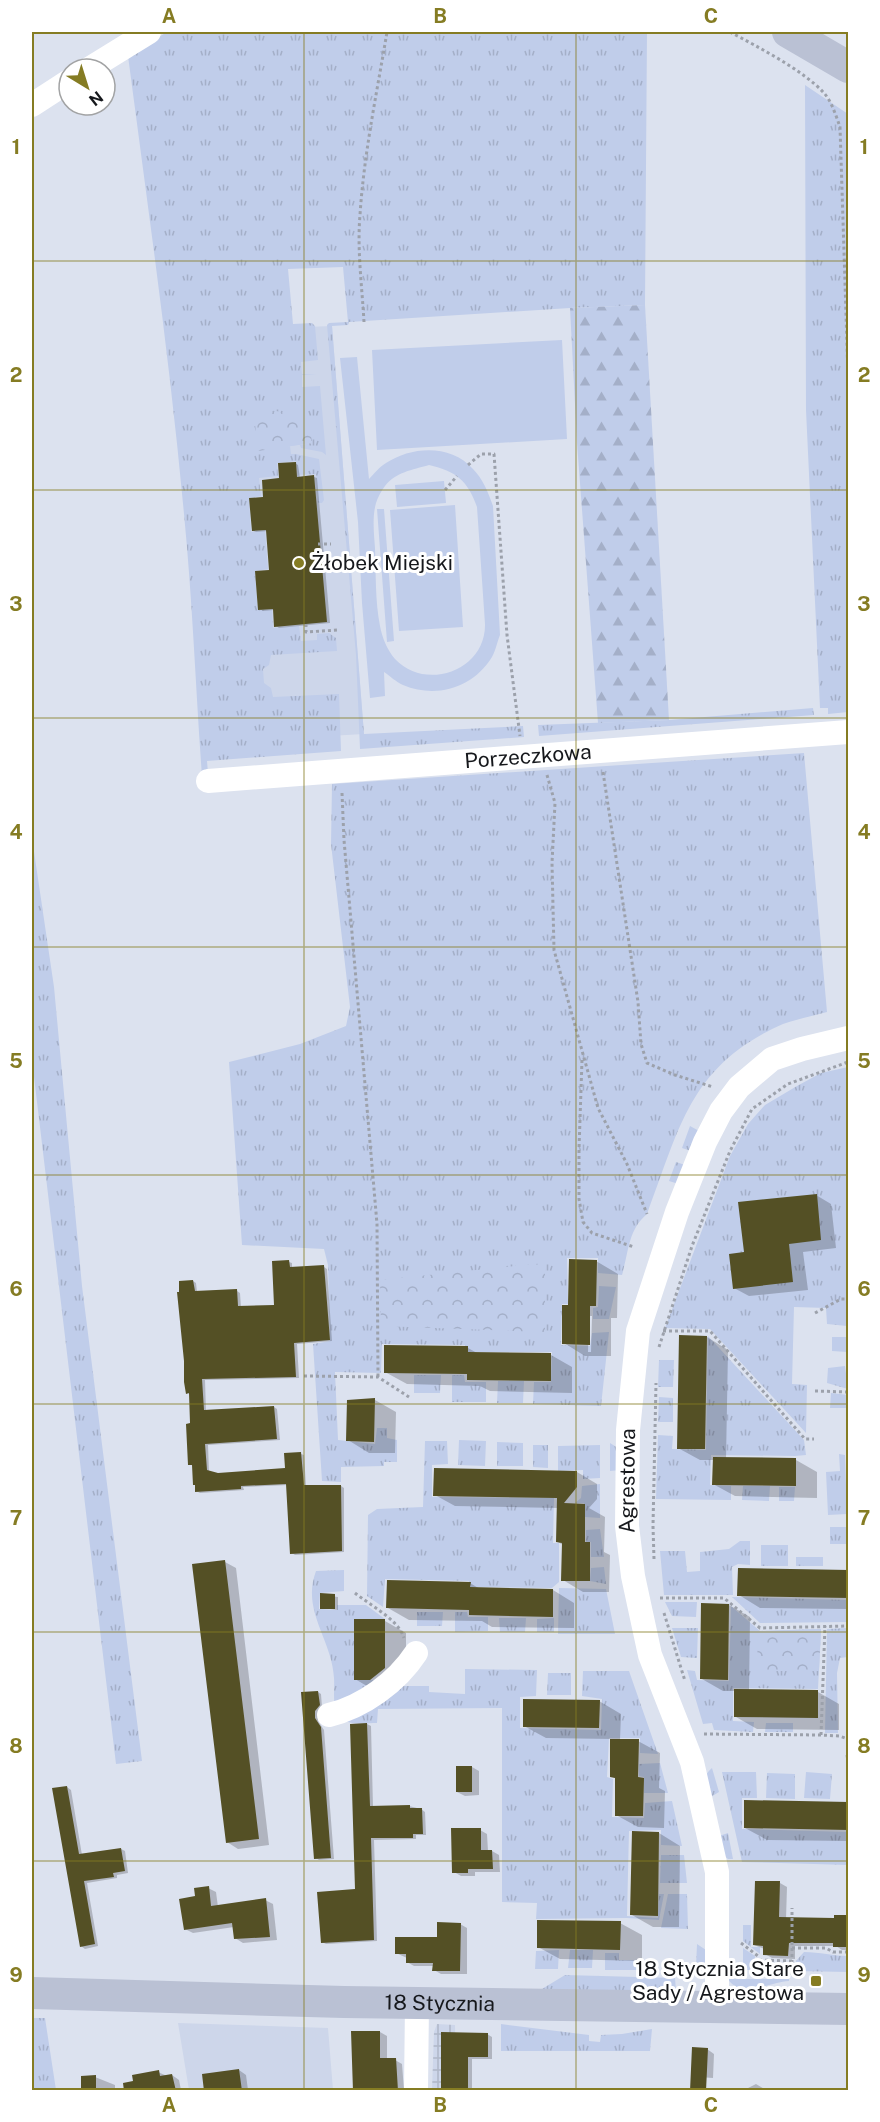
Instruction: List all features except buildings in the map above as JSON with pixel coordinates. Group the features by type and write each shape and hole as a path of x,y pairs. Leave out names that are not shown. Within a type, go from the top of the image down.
{"main road":[{"path":"788,32 849,67"},
{"name":"18 Stycznia","path":"32,1994 417,2003 849,2009"}],"street":[{"path":"108,57 149,32"},
{"path":"32,105 57,89"},
{"name":"Porzeczkowa","path":"208,781 849,732"},
{"name":"Agrestowa","path":"717,2006 717,1872 692,1762 650,1655 633,1576 627,1526 628,1430 638,1331 676,1212 705,1142 721,1111 739,1088 772,1059 849,1038"},
{"path":"329,1715 343,1712 387,1686 411,1660"},
{"path":"416,2091 417,2003"}],"path":[{"path":"364,322 360,269 360,216 366,156 387,32"},
{"path":"730,32 799,73 825,94 840,127 849,376"},
{"path":"468,465 481,454 494,454 507,635 520,741"},
{"path":"445,490 457,476"},
{"path":"318,544 331,544"},
{"path":"306,624 306,632 338,630"},
{"path":"600,751 639,1002 641,1044 647,1063 712,1087"},
{"path":"542,756 555,803 552,863 554,950 579,1033 598,1108 627,1164 647,1214"},
{"path":"341,771 344,840 377,1224 378,1377"},
{"path":"582,1052 579,1199 583,1222 592,1233 634,1247"},
{"path":"658,1350 684,1267 730,1151 752,1109 788,1084 849,1062"},
{"path":"815,1313 841,1299 849,1299"},
{"path":"638,1331 710,1331 805,1438 814,1439"},
{"path":"654,1564 656,1372"},
{"path":"304,1376 378,1377 409,1397"},
{"path":"815,1391 849,1392"},
{"path":"355,1593 371,1607 390,1618 402,1632 411,1660"},
{"path":"688,1691 660,1598 724,1598 760,1628 849,1626"},
{"path":"821,1735 825,1626"},
{"path":"706,1743 703,1734 821,1735 849,1739"},
{"path":"847,1755 849,1761"},
{"path":"792,1908 792,1975"},
{"path":"741,1943 758,1956 758,1974"},
{"path":"792,1948 826,1948 833,1952 849,1952"},
{"path":"759,1960 792,1961"}],"shaded area":[{"name":"Żłobek Miejski","path":"332,326 364,734 259,740 224,330"},
{"path":"178,2023 328,2028 333,2090 189,2090"},
{"path":"437,2024 455,2025 456,2090 432,2090 434,2032"}],"green space":[{"path":"167,32 647,32 645,305 349,322 348,325 332,326 364,734 523,726 524,737 360,749 356,655 327,325 348,322 343,267 288,269 293,324 312,323 315,326 318,360 301,362 302,374 317,374 302,375 302,387 320,386 326,455 322,452 301,448 300,445 312,443 259,450 290,446 291,454 319,459 324,500 318,503 316,474 298,475 296,461 277,463 278,476 259,478 261,496 249,498 251,532 265,531 268,569 255,571 258,610 272,610 273,628 299,626 301,641 317,640 317,634 329,633 336,638 337,651 271,655 269,665 263,669 264,683 271,688 273,697 339,694 341,751 207,761 208,773 203,790 190,583 178,457 128,56"},
{"path":"805,85 848,114 848,712 828,714 828,708 820,708 806,410"},
{"path":"645,305 669,720 598,723 577,443 570,308"},
{"path":"562,340 567,439 377,450 372,350"},
{"path":"357,357 369,479 381,466 396,457 419,451 443,452 464,461 477,473 493,506 500,635 493,654 484,668 475,676 453,688 428,691 416,689 400,684 384,672 385,696 370,698 358,522 340,358","holes":["429,465 447,470 460,478 470,490 477,507 485,624 483,640 476,654 465,664 437,675 422,674 408,669 395,659 385,643 377,607 374,526 377,501 389,481 416,468"]},
{"path":"277,411 310,426 312,443 258,451 254,415"},
{"path":"444,481 446,503 397,507 395,485"},
{"path":"455,505 463,627 399,631 390,510"},
{"path":"377,509 384,509 394,641 387,642"},
{"path":"813,708 814,715 539,736 538,725 669,720"},
{"path":"804,753 827,1012 783,1024 752,1040 727,1059 708,1079 692,1102 680,1126 647,1214 633,1234 622,1275 598,1273 598,1258 567,1258 568,1304 562,1304 561,1345 590,1346 592,1333 609,1332 601,1406 533,1404 534,1382 551,1382 552,1352 466,1352 465,1345 382,1344 381,1373 335,1372 338,1440 375,1444 377,1428 387,1428 387,1438 397,1440 397,1462 384,1462 384,1466 341,1467 341,1482 322,1481 313,1344 330,1341 328,1265 324,1249 242,1245 229,1062 300,1044 346,1026 350,1007 331,844 332,784"},
{"path":"32,838 54,987 82,1286 142,1761 116,1764 32,1060"},
{"path":"848,1067 847,1326 827,1324 826,1308 794,1307 792,1384 807,1385 806,1433 710,1329 665,1328 730,1156 748,1124 765,1105 797,1086 821,1073"},
{"path":"690,1126 701,1132 691,1151 682,1148"},
{"path":"676,1162 685,1165 682,1185 669,1181"},
{"path":"545,1263 545,1332 381,1326 380,1280"},
{"path":"599,1286 616,1287 609,1319 593,1319 593,1308 598,1307"},
{"path":"708,1336 804,1440 806,1455 711,1455 710,1485 731,1486 731,1500 656,1499 658,1435 673,1436 672,1449 706,1450"},
{"path":"832,1337 848,1337 847,1352 832,1351"},
{"path":"659,1360 674,1360 673,1387 658,1387"},
{"path":"845,1366 848,1389 827,1383 828,1368"},
{"path":"414,1375 441,1375 440,1393 414,1393"},
{"path":"452,1375 464,1375 465,1382 486,1382 486,1402 452,1402"},
{"path":"498,1381 524,1381 523,1403 497,1403"},
{"path":"831,1393 848,1395 848,1408 830,1408"},
{"path":"659,1397 673,1398 673,1422 658,1422"},
{"path":"459,1440 486,1441 485,1466 458,1465"},
{"path":"425,1441 447,1441 448,1464 432,1465 432,1497 554,1498 553,1543 559,1543 559,1582 552,1588 469,1587 469,1581 385,1579 383,1607 367,1596 368,1515 377,1509 423,1507"},
{"path":"497,1442 523,1443 523,1466 497,1466"},
{"path":"610,1443 618,1448 621,1470 610,1471"},
{"path":"533,1445 548,1445 548,1468 533,1467"},
{"path":"600,1445 600,1478 583,1479 583,1470 558,1471 558,1446"},
{"path":"839,1454 845,1455 847,1514 828,1515 826,1472 840,1471"},
{"path":"600,1484 600,1518 585,1517 584,1503 575,1503 581,1498 582,1486"},
{"path":"743,1486 770,1486 769,1501 742,1500"},
{"path":"779,1487 795,1487 794,1501 779,1501"},
{"path":"830,1527 846,1527 846,1544 830,1544"},
{"path":"600,1529 604,1557 591,1557 591,1542 586,1542 586,1530"},
{"path":"740,1541 750,1541 750,1565 738,1564 732,1567 733,1595 664,1595 660,1551 685,1551 687,1572 700,1571 700,1552 729,1549"},
{"path":"761,1545 788,1545 788,1566 761,1566"},
{"path":"796,1557 823,1557 823,1566 796,1566"},
{"path":"604,1567 606,1584 590,1581 591,1568"},
{"path":"344,1570 344,1591 320,1593 319,1609 337,1610 337,1605 366,1605 385,1619 354,1620 354,1680 385,1680 396,1686 429,1686 429,1692 465,1694 465,1669 537,1670 536,1696 520,1697 520,1728 601,1730 602,1699 582,1696 583,1671 629,1671 658,1754 640,1753 640,1738 609,1738 607,1777 613,1779 612,1817 644,1818 645,1803 672,1801 682,1846 661,1845 661,1830 629,1831 627,1916 658,1918 659,1894 664,1894 659,1920 536,1919 537,1903 502,1902 502,1708 378,1709 377,1723 363,1724 344,1721 336,1710 332,1664 315,1612 312,1585 316,1571"},
{"path":"559,1588 606,1589 615,1634 558,1634"},
{"path":"732,1597 848,1600 848,1622 760,1623"},
{"path":"665,1602 697,1602 696,1617 672,1616"},
{"path":"731,1606 760,1631 821,1629 818,1689 733,1688 733,1721 754,1722 753,1732 714,1730 712,1723 703,1724 687,1670 695,1671 697,1680 729,1681"},
{"path":"417,1612 443,1612 442,1626 417,1626"},
{"path":"455,1612 467,1612 468,1617 488,1617 488,1631 455,1632"},
{"path":"499,1618 526,1618 525,1632 500,1632"},
{"path":"554,1618 554,1632 537,1632 537,1619"},
{"path":"672,1628 698,1628 697,1658 681,1657"},
{"path":"848,1628 848,1657 840,1658 837,1673 838,1733 825,1733 827,1629"},
{"path":"821,1629 819,1671 755,1671 760,1631"},
{"path":"548,1673 571,1673 571,1695 547,1695"},
{"path":"766,1723 793,1723 793,1732 765,1732"},
{"path":"660,1763 668,1793 644,1793 644,1777 639,1776 639,1764"},
{"path":"712,1768 719,1792 709,1798 705,1778"},
{"path":"722,1772 756,1772 757,1798 742,1798 742,1829 848,1832 848,1865 742,1862"},
{"path":"806,1772 832,1774 830,1799 804,1798"},
{"path":"767,1773 795,1774 795,1799 766,1798"},
{"path":"728,1833 733,1859 728,1859 722,1854 719,1836"},
{"path":"661,1855 684,1855 687,1883 660,1883"},
{"path":"668,1894 687,1894 688,1929 661,1928"},
{"path":"743,1925 751,1925 751,1947 760,1947 760,1954 743,1941"},
{"path":"697,1944 706,1950 709,1967 696,1967"},
{"path":"743,1948 755,1956 755,1970 743,1970"},
{"path":"559,1950 558,1969 535,1969 536,1951"},
{"path":"570,1950 593,1950 592,1968 568,1968"},
{"path":"804,1952 848,1956 848,1972 796,1971 796,1961"},
{"path":"605,1953 619,1953 619,1960 651,1960 651,1970 605,1970"},
{"path":"761,1963 787,1963 787,1970 773,1970 772,1966 762,1966 761,1970"},
{"path":"565,1975 675,1978 676,1991 545,1991 542,1989"},
{"path":"728,1979 789,1979 789,1981 748,1989 734,1985"},
{"path":"32,2018 45,2018 56,2090 32,2090"},
{"path":"501,2024 589,2035 589,2041 600,2042 601,2035 652,2029 650,2051 501,2051"}],"place":[{"name":"Żłobek Miejski","path":"299,563"},
{"name":"18 Stycznia Stare Sady / Agrestowa","path":"816,1981"}]}
